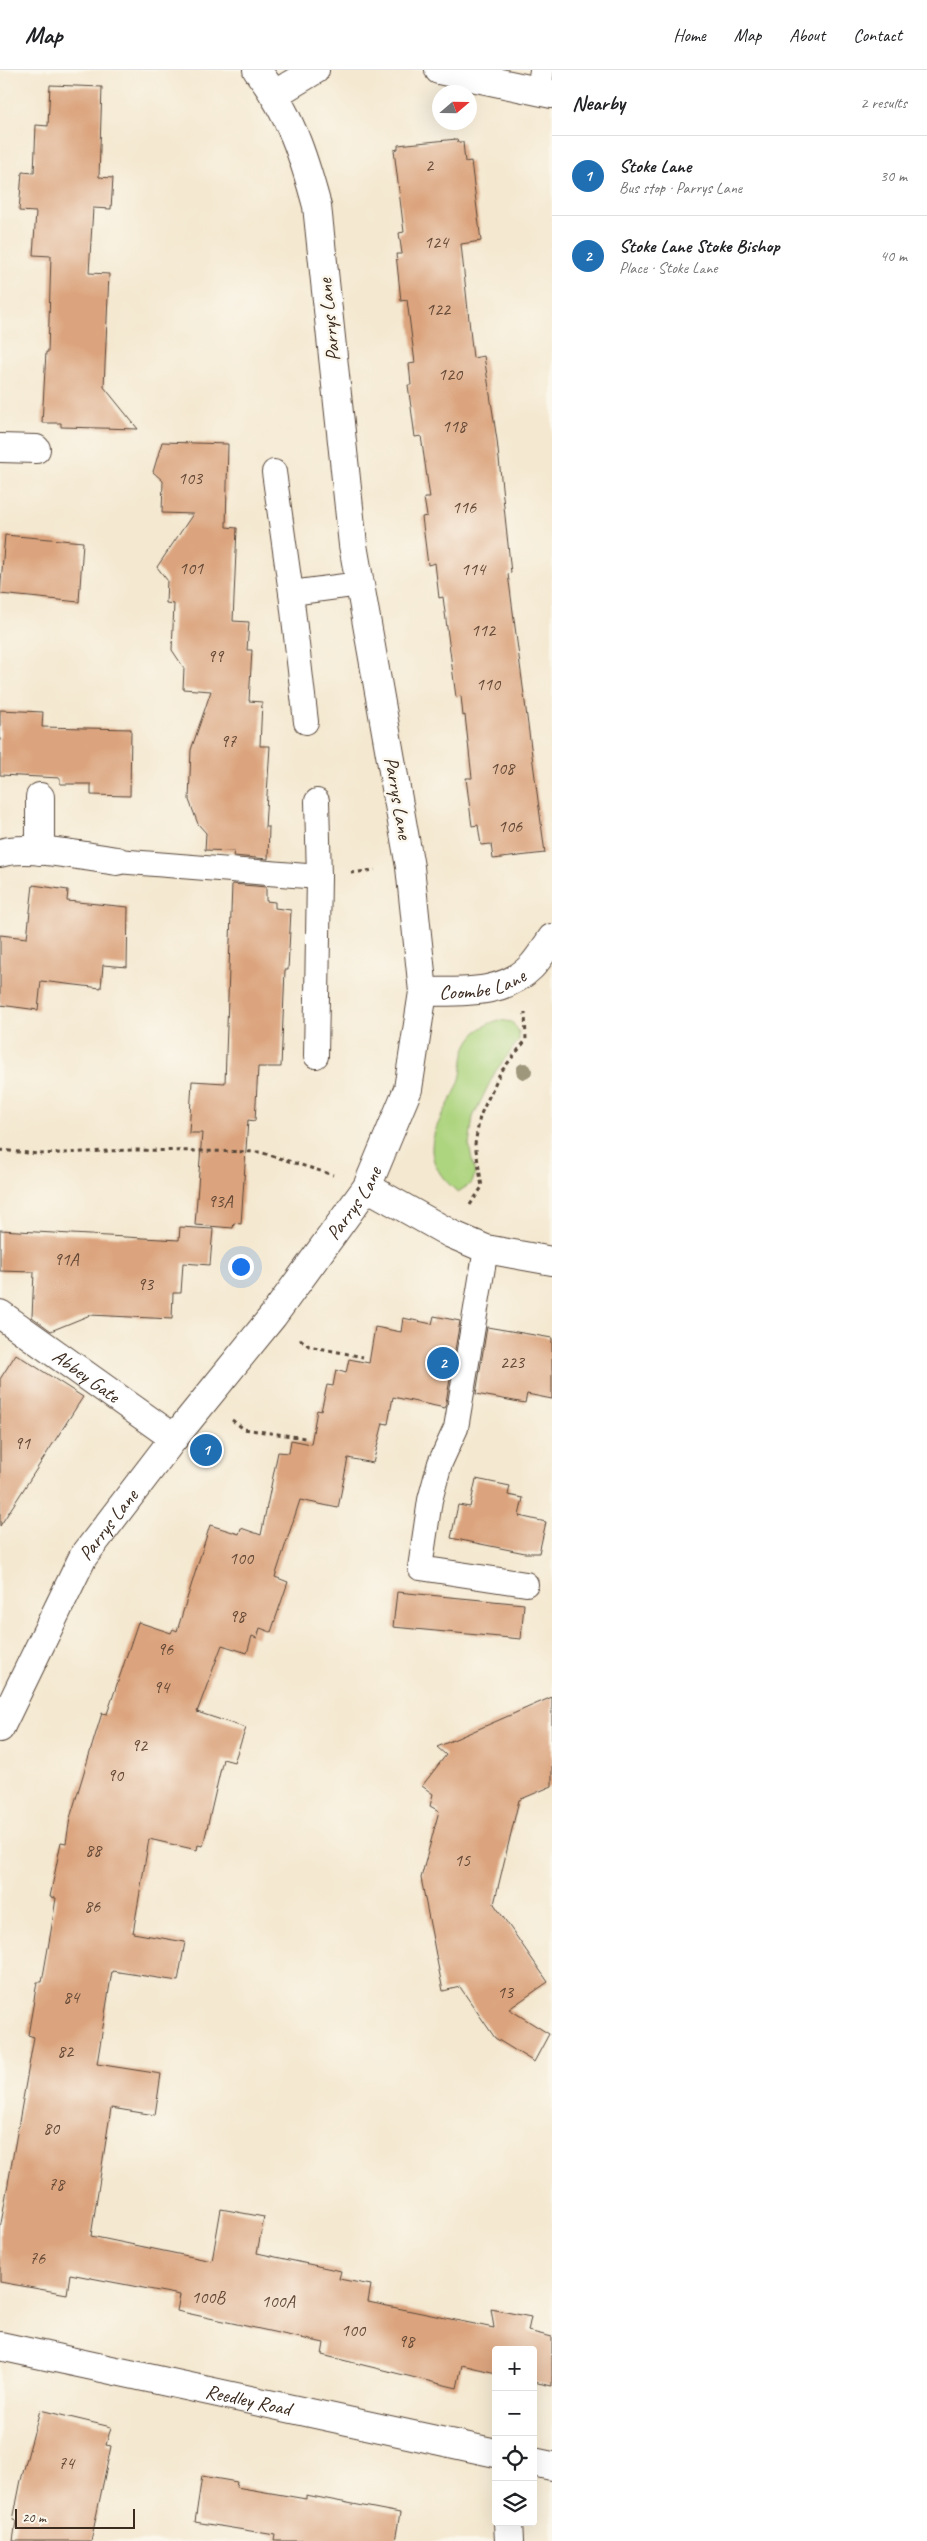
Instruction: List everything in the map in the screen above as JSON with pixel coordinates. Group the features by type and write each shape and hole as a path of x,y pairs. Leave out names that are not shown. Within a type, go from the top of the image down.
{"main road":[{"name":"Parrys Lane","path":"0,1728 83,1557 174,1438 273,1316 367,1186 408,1089 423,992 410,867 353,545 317,206 294,129 275,94 257,70"},
{"path":"275,94 315,70"},
{"path":"439,70 544,85"},
{"path":"0,448 36,449"},
{"path":"40,797 40,851"},
{"path":"0,853 9,850 40,851 117,861"},
{"name":"Coombe Lane","path":"423,992 488,990 520,977 532,966 552,938"},
{"path":"367,1186 451,1234 486,1249 552,1261"},
{"name":"Abbey Gate","path":"0,1314 174,1438"},
{"name":"Reedley Road","path":"0,2346 492,2452"},
{"path":"537,2463 552,2466"},
{"path":"508,2526 509,2541"}],"lane":[{"path":"274,472 306,722"},
{"path":"291,593 360,584"},
{"path":"316,1056 319,877 317,801"},
{"path":"117,861 319,877"},
{"path":"486,1249 456,1428 440,1463 430,1500 420,1568 526,1584"}],"path":[{"path":"319,877 410,867"},
{"path":"451,1234 482,1186 475,1144 480,1116 500,1073 526,1040 527,1025 520,977"},
{"path":"0,1150 38,1154 132,1150 260,1152 367,1186"},
{"path":"308,1346 363,1357"},
{"path":"244,1430 305,1438"}],"green space":[{"path":"499,1020 512,1022 519,1032 519,1040 495,1072 473,1117 469,1145 475,1174 472,1183 458,1192 444,1179 437,1169 432,1151 435,1132 457,1088 467,1045 480,1029"}],"building":[{"path":"50,85 102,87 99,177 113,178 111,209 93,208 89,273 109,274 104,387 138,429 61,427 61,423 42,423 46,352 48,352 51,256 33,255 36,212 19,211 22,172 34,173 36,125 48,126"},
{"path":"457,139 458,142 463,142 465,162 471,161 481,241 461,244 473,358 484,356 497,440 511,573 508,574 545,853 493,859 491,844 481,845 478,825 472,826 466,778 472,778 465,715 463,716 461,696 456,697 443,597 439,598 435,563 428,565 422,517 427,516 424,498 430,498 421,436 415,437 408,385 411,385 409,364 415,363 407,300 401,301 396,254 402,254 399,233 404,232 394,150 398,149 398,145"},
{"path":"162,442 228,444 226,527 237,528 233,621 249,622 247,650 252,650 249,701 262,702 260,746 270,746 265,827 269,827 268,859 233,856 234,851 205,850 206,833 198,824 189,800 191,750 211,691 183,689 184,668 172,650 174,604 166,603 167,580 157,567 193,514 162,513 163,481 153,472"},
{"path":"5,535 83,542 79,602 0,594"},
{"path":"0,710 43,712 42,727 131,729 130,796 91,795 91,784 60,784 60,778 0,775"},
{"path":"232,884 266,887 266,901 275,902 275,908 291,910 288,970 285,970 281,1067 258,1067 255,1121 248,1120 241,1224 234,1223 233,1228 195,1225 202,1133 189,1133 192,1081 225,1083"},
{"path":"33,885 68,890 67,901 128,907 127,967 103,965 101,988 41,981 38,1010 0,1005 0,935 27,938"},
{"path":"180,1227 213,1229 210,1265 183,1263 181,1293 173,1293 172,1319 90,1315 51,1331 32,1317 34,1272 0,1271 0,1230 179,1240"},
{"path":"434,1316 460,1321 445,1408 393,1397 388,1424 383,1423 373,1463 348,1458 338,1508 300,1500 275,1577 288,1582 271,1632 260,1628 257,1638 252,1636 247,1653 222,1645 197,1712 246,1728 234,1762 223,1759 203,1846 198,1845 197,1850 149,1839 133,1933 185,1942 178,1981 112,1971 97,2064 161,2074 155,2115 111,2108 91,2236 212,2261 221,2209 264,2217 257,2253 341,2271 339,2279 371,2285 368,2302 494,2328 491,2309 531,2317 528,2331 552,2337 552,2386 537,2383 537,2346 492,2346 492,2372 462,2365 457,2388 322,2355 324,2343 177,2311 180,2295 70,2274 67,2294 0,2282 0,2229 34,2037 28,2035 37,1982 42,1982 51,1931 56,1898 50,1897 61,1842 66,1843 70,1818 102,1713 107,1714 138,1622 171,1633 173,1629 177,1631 210,1525 239,1534 241,1528 261,1535 278,1452 289,1453 291,1440 311,1444 317,1410 321,1411 327,1385 333,1386 336,1370 346,1373 349,1359 369,1363 375,1327 401,1332 403,1318 432,1324"},
{"path":"487,1327 552,1338 552,1399 527,1394 525,1403 476,1394"},
{"path":"16,1354 83,1397 0,1526 0,1379"},
{"path":"476,1479 510,1486 508,1495 523,1498 519,1516 546,1522 539,1553 525,1553 451,1538 458,1505 470,1507"},
{"path":"397,1592 524,1604 521,1639 393,1627"},
{"path":"552,1697 552,1786 519,1800 494,1904 548,1982 509,2009 549,2034 534,2062 495,2038 460,1987 443,1991 421,1878 439,1811 430,1806 433,1794 422,1786 446,1755 437,1747"},
{"path":"40,2410 111,2427 106,2445 111,2446 91,2541 13,2541 16,2521 13,2520 21,2480"},
{"path":"202,2476 237,2482 236,2487 306,2499 306,2495 400,2513 395,2541 274,2541 275,2535 195,2522"}],"place":[{"name":"Stoke Lane Stoke Bishop","path":"443,1363"},
{"name":"Stoke Lane","path":"206,1450"}]}
